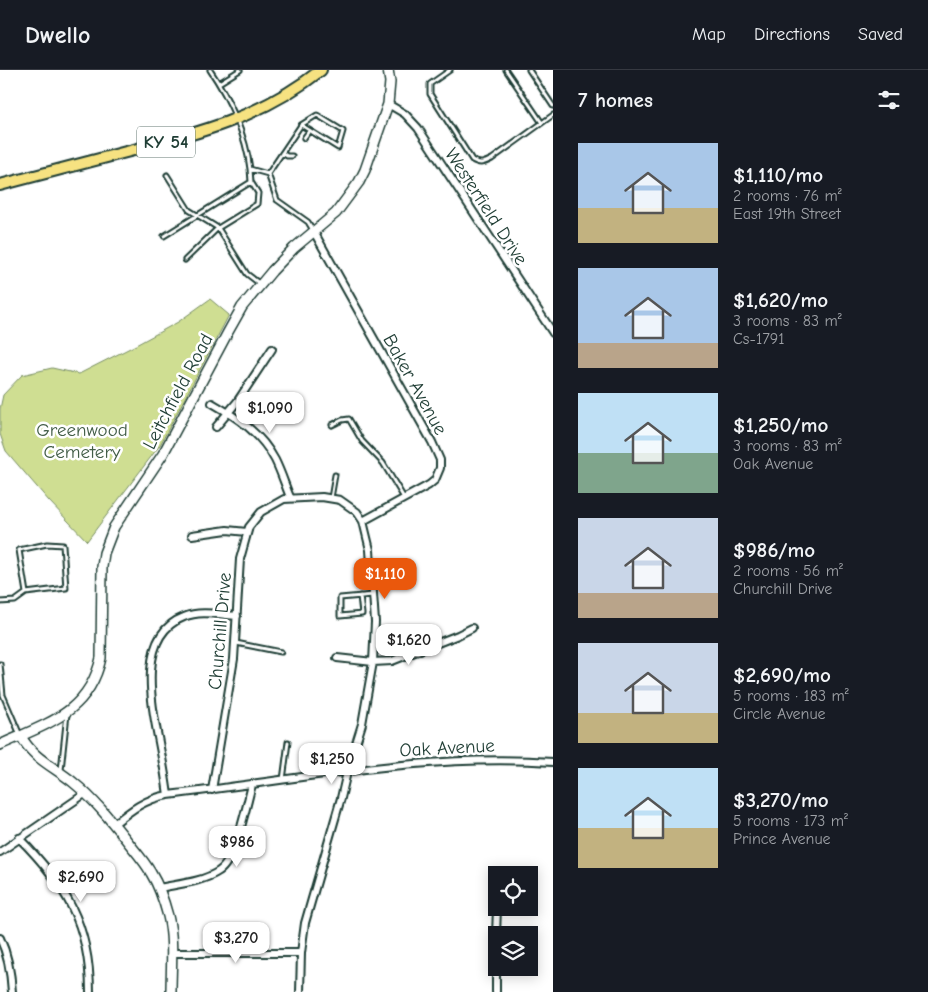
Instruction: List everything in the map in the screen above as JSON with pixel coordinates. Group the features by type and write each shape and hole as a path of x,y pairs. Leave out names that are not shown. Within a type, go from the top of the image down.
{"main road":[{"name":"KY 54","path":"0,185 180,138 236,120 277,100 321,70"}],"street":[{"name":"Leitchfield Road","path":"0,745 67,712 84,697 92,686 98,673 102,643 102,567 104,552 114,527 163,454 242,307 260,284 294,248 336,213 359,182 388,104 390,82 388,70"},
{"name":"Westerfield Drive","path":"388,104 405,114 418,128 553,333"},
{"name":"Baker Avenue","path":"314,232 440,460 439,474 435,480 363,521"},
{"path":"216,427 237,402 272,349"},
{"path":"212,403 246,425 266,445 276,462 290,497 331,498 340,500 353,508 363,521 370,550 375,622 373,662 362,724 305,923 301,953 300,992"},
{"name":"Churchill Drive","path":"212,790 235,643 240,559 246,532 260,512 278,501 290,497"},
{"path":"192,535 217,531 246,532"},
{"path":"168,795 150,691 152,667 159,639 176,621 190,615 204,613 237,616"},
{"path":"337,658 373,662 392,661 472,628"},
{"path":"21,736 27,747 37,757 86,793 114,824 147,867 159,888 168,916 171,953 171,992"},
{"name":"Oak Avenue","path":"114,824 140,804 168,795 416,763 510,759 553,762"},
{"path":"159,888 210,876 224,867 232,853 252,785"},
{"path":"0,852 86,793"},
{"path":"19,838 48,868 75,915 83,936 88,958 90,992"},
{"path":"0,938 5,949 12,992"},
{"path":"171,953 301,953"},
{"path":"496,976 496,992"}],"lane":[{"path":"185,260 218,228 257,204 258,193 251,182 248,151 219,83 210,70"},
{"path":"219,83 240,70"},
{"path":"450,70 430,84 430,94 472,160 478,163 484,163 553,115"},
{"path":"506,70 542,123"},
{"path":"529,70 553,106"},
{"path":"268,174 300,125 317,115 343,131 338,148 300,125"},
{"path":"304,138 309,131"},
{"path":"282,152 287,156 292,156"},
{"path":"250,169 268,174"},
{"path":"167,174 189,210 218,228 247,274 260,284"},
{"path":"268,174 277,200 308,222 314,232"},
{"path":"164,236 251,182"},
{"path":"332,425 349,419 362,441 383,463 404,498"},
{"path":"331,498 335,475"},
{"path":"0,602 15,601 26,593 66,588 63,545 47,544 19,550 26,593"},
{"path":"360,596 362,614 340,616 340,598 360,596 374,595"},
{"path":"235,643 281,652"},
{"path":"0,664 3,695 21,736"},
{"path":"61,773 67,712"},
{"path":"283,781 288,742"}],"green space":[{"name":"Greenwood Cemetery","path":"210,299 229,315 160,445 87,541 6,451 0,434 0,409 3,395 22,375 52,368 79,374 178,322"}]}
